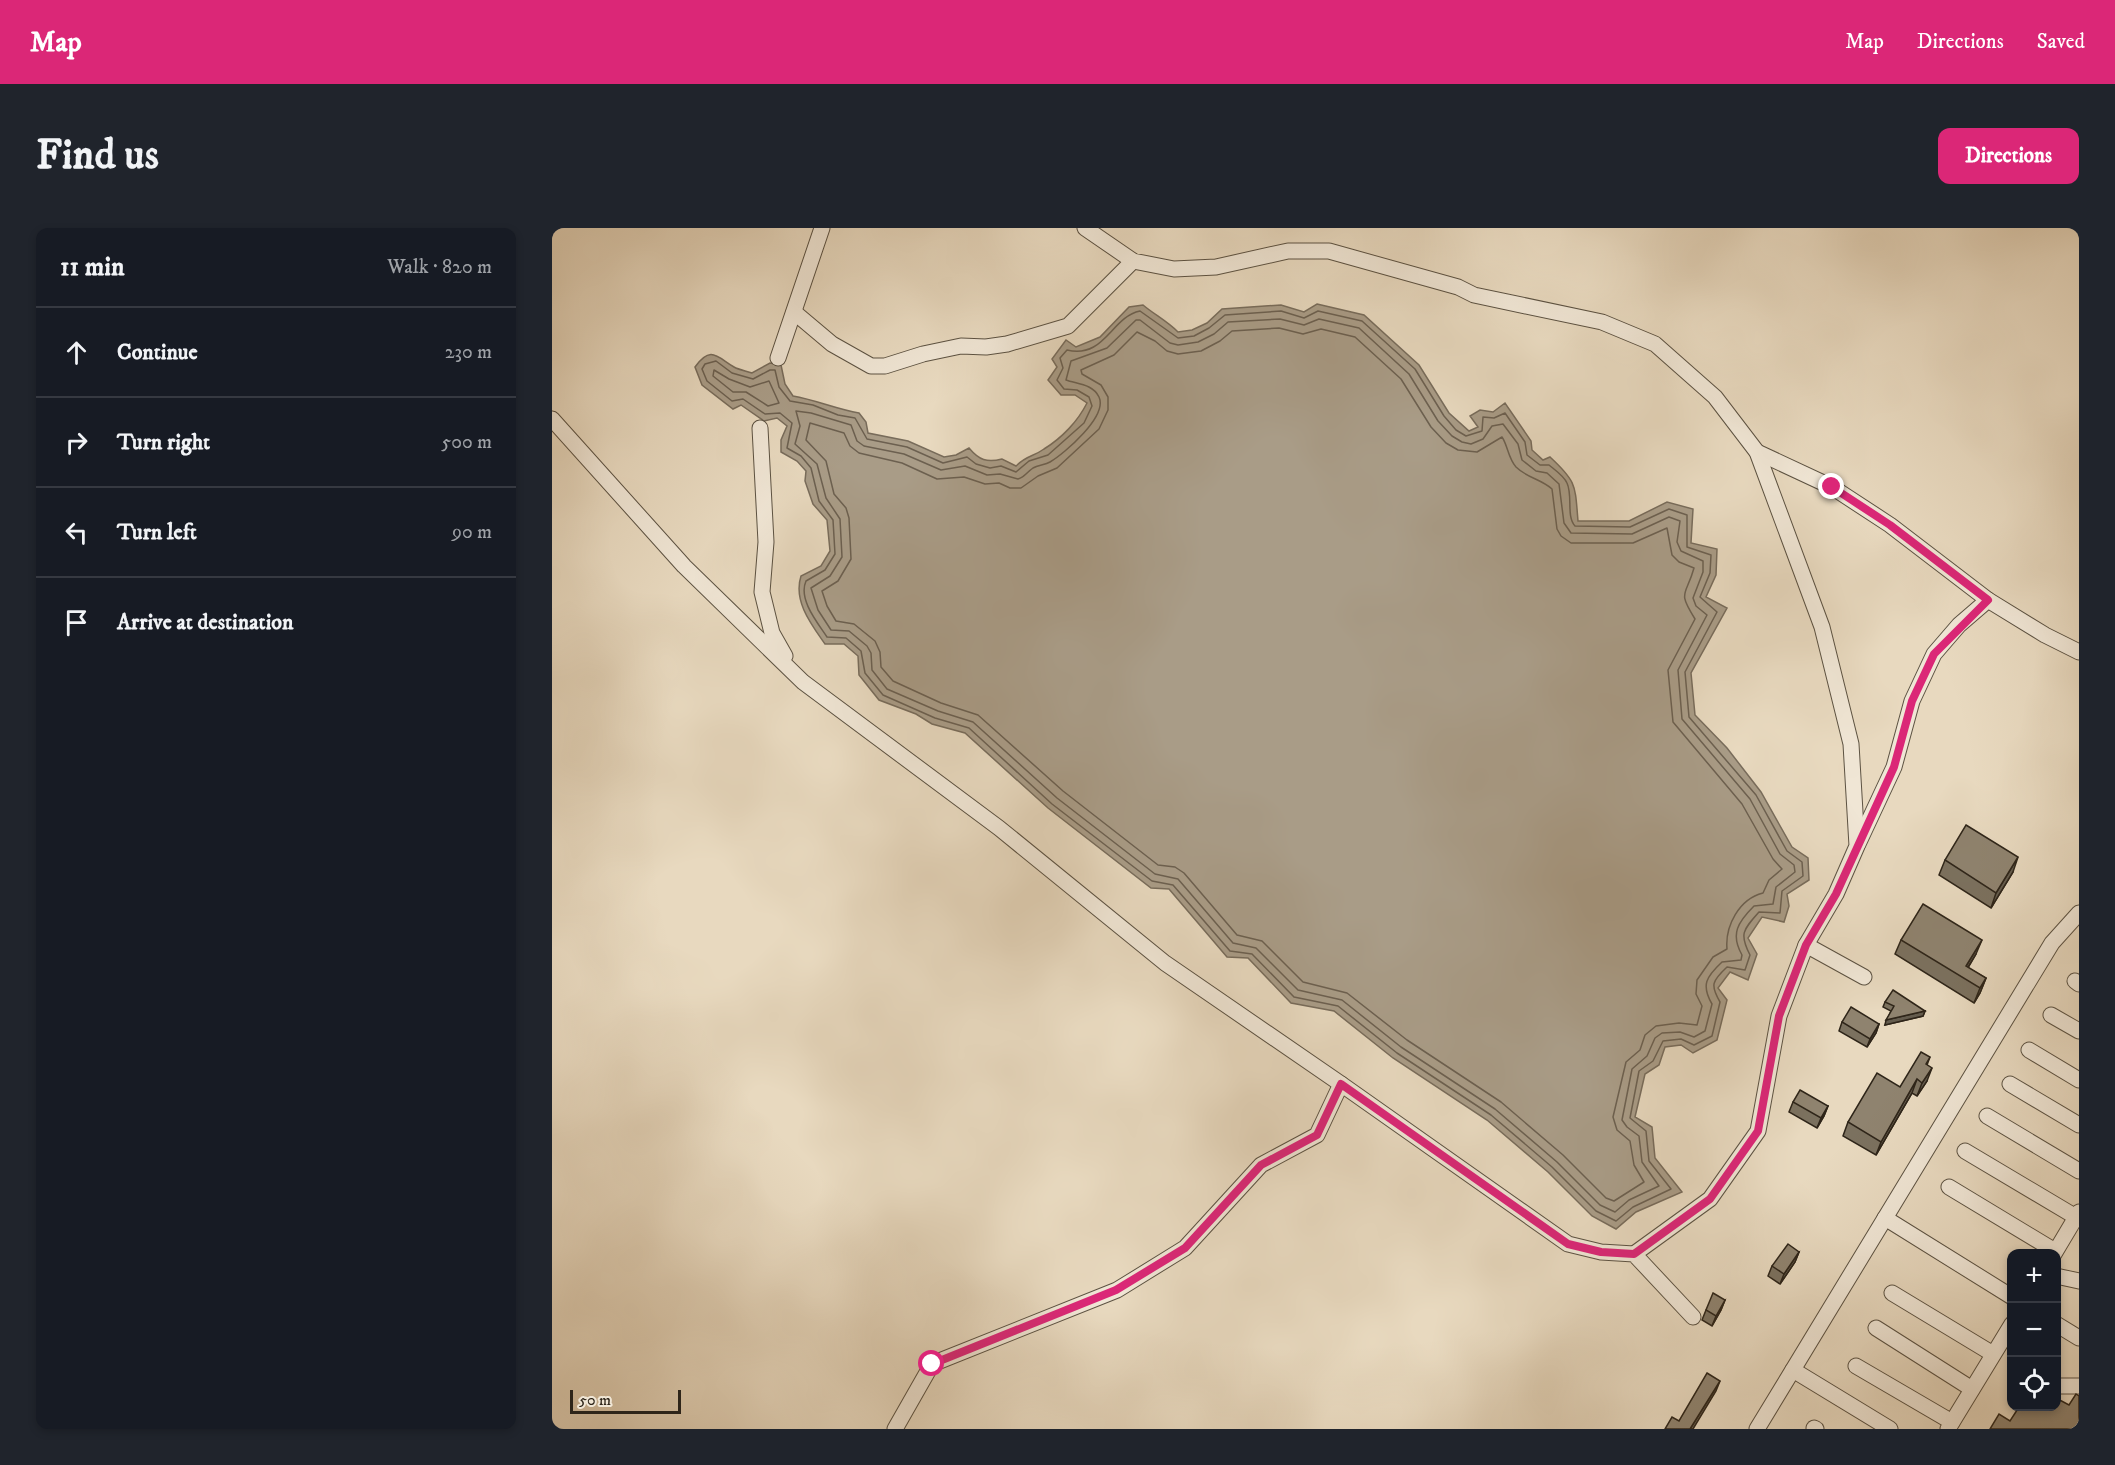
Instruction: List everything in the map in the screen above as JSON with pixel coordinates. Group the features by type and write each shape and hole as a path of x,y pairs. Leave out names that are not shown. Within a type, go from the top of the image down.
{"street":[{"path":"778,358 822,228"},
{"path":"1085,228 1133,261 1174,269 1216,267 1288,251 1329,251 1458,287 1474,295 1602,322 1655,344 1715,397 1757,452 1822,627 1851,744 1857,846"},
{"path":"794,312 832,344 871,366 885,366 923,354 961,346 986,347 1015,343 1068,326 1133,261"},
{"path":"552,419 684,566 803,682 999,828 1165,963 1568,1244 1601,1252 1634,1254 1710,1199 1758,1131 1779,1016 1806,945 1836,894 1894,767 1912,701 1934,654 1988,600"},
{"path":"760,428 766,542 762,592 772,633 794,672"},
{"path":"1757,452 1832,487 1890,525 1988,600 2045,635 2079,652"},
{"path":"1757,1429 2052,944 2079,914"},
{"path":"1806,945 1864,977"},
{"path":"2051,1015 2079,1031"},
{"path":"2029,1050 2079,1080"},
{"path":"895,1429 932,1364 1116,1290 1185,1248 1261,1165 1317,1135 1341,1084"},
{"path":"2010,1084 2079,1125"},
{"path":"1987,1116 2079,1171"},
{"path":"1965,1151 2077,1214 2057,1249"},
{"path":"1949,1187 2050,1249"},
{"path":"1885,1218 2007,1293"},
{"path":"1634,1254 1693,1317"},
{"path":"2061,1277 2079,1281"},
{"path":"1892,1293 1993,1354"},
{"path":"2061,1327 2079,1338"},
{"path":"1876,1328 1972,1389"},
{"path":"1856,1366 1950,1425 2007,1332"},
{"path":"1792,1370 1890,1429"},
{"path":"2061,1386 2079,1386"}],"water":[{"path":"1317,304 1364,315 1419,365 1449,413 1469,431 1478,427 1470,416 1480,410 1493,412 1505,403 1531,441 1532,450 1543,460 1550,457 1570,479 1575,492 1578,521 1629,521 1667,502 1693,509 1691,543 1717,549 1716,575 1706,597 1727,608 1691,673 1695,715 1727,748 1761,792 1792,847 1808,858 1809,880 1787,894 1789,906 1784,922 1762,917 1748,938 1757,954 1748,980 1730,972 1718,988 1727,1000 1717,1040 1693,1053 1681,1045 1665,1047 1659,1065 1645,1074 1635,1117 1652,1127 1655,1158 1682,1192 1636,1212 1616,1229 1592,1216 1548,1172 1487,1120 1393,1058 1334,1011 1291,1003 1248,958 1227,957 1169,889 1151,888 1048,808 965,733 932,724 916,714 879,700 859,675 858,656 844,644 825,644 801,603 799,585 801,576 821,566 830,551 827,520 813,504 805,481 806,471 797,461 781,452 781,440 787,426 777,418 764,421 741,405 733,409 702,385 695,367 705,356 710,355 752,373 770,363 781,365 785,384 793,396 859,413 866,422 868,433 908,441 944,457 956,455 969,448 984,459 992,461 1002,459 1016,466 1051,445 1074,423 1087,403 1075,395 1061,395 1048,380 1057,367 1052,359 1066,340 1076,347 1100,337 1129,307 1143,305 1178,332 1192,330 1207,323 1222,309 1281,305 1304,312"}],"building":[{"path":"1966,825 2018,857 1996,893 1945,860"},
{"path":"1923,904 1982,940 1966,966 1986,978 1980,988 1901,940"},
{"path":"1893,990 1925,1011 1886,1020 1894,1006 1885,1002"},
{"path":"1851,1007 1879,1024 1870,1039 1842,1022"},
{"path":"1921,1052 1930,1057 1926,1064 1932,1068 1922,1083 1917,1079 1881,1142 1848,1122 1877,1073 1900,1087"},
{"path":"1800,1090 1828,1106 1821,1118 1793,1102"},
{"path":"1788,1244 1799,1252 1784,1274 1772,1266"},
{"path":"1713,1293 1725,1300 1716,1316 1706,1310"},
{"path":"1707,1373 1720,1381 1690,1429 1665,1429 1672,1417 1679,1421"},
{"path":"2076,1394 2079,1396 2079,1429 1990,1429 1999,1414 2010,1421 2016,1411 2061,1411 2061,1401 2069,1405"}],"route":[{"path":"932,1364 1116,1290 1185,1248 1261,1165 1317,1135 1341,1084 1568,1244 1601,1252 1634,1254 1710,1199 1758,1131 1779,1016 1806,945 1836,894 1894,767 1912,701 1934,654 1959,625 1988,600 1890,525 1832,487"}]}
